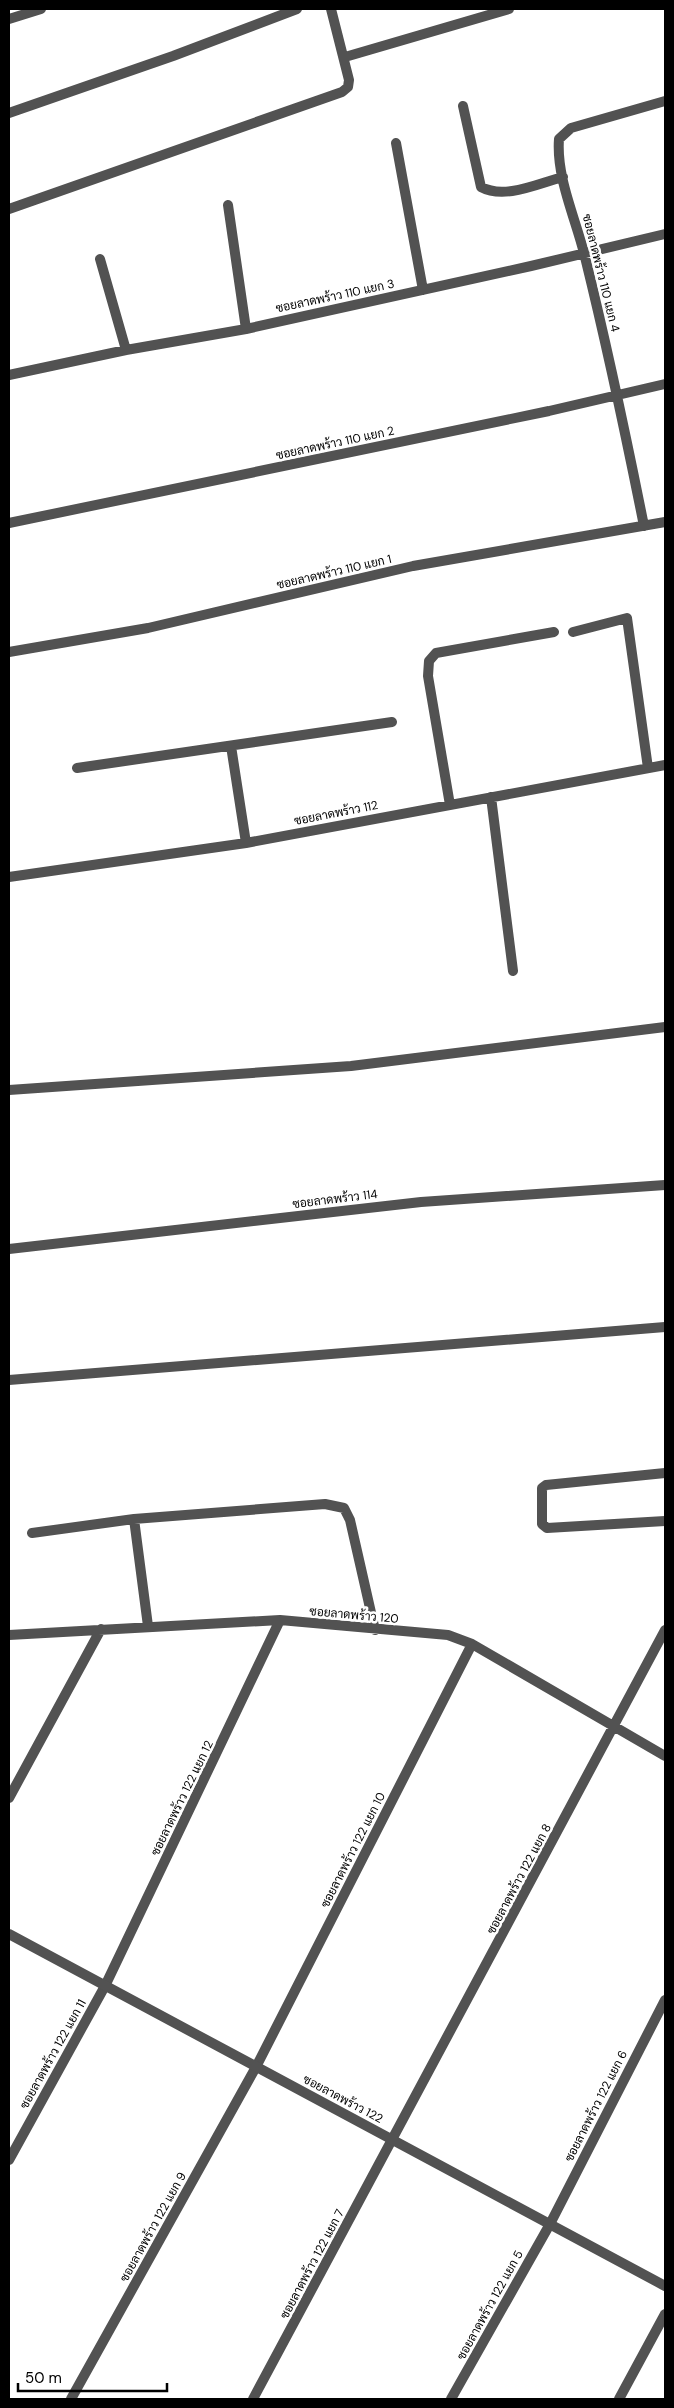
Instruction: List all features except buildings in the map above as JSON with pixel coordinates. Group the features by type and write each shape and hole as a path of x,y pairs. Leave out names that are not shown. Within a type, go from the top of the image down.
{"street":[{"path":"9,19 41,9"},
{"path":"9,113 173,56 297,9"},
{"path":"9,209 342,92 348,87 350,80 331,9"},
{"path":"345,57 509,9"},
{"name":"ซอยลาดพร้าว 110 แยก 4","path":"644,526 618,395 584,253 558,157 559,139 571,128 665,101"},
{"path":"463,106 481,188 491,193 506,192 563,177"},
{"path":"396,143 423,290"},
{"path":"228,205 246,329"},
{"name":"ซอยลาดพร้าว 110 แยก 3","path":"9,375 126,350 246,329 665,234"},
{"path":"100,259 126,350"},
{"name":"ซอยลาดพร้าว 110 แยก 2","path":"9,523 540,413 665,384"},
{"name":"ซอยลาดพร้าว 110 แยก 1","path":"9,652 148,628 413,566 665,522"},
{"path":"573,632 627,618 648,768"},
{"path":"450,805 428,676 429,661 436,653 554,632"},
{"path":"76,768 392,722"},
{"path":"231,746 246,843"},
{"name":"ซอยลาดพร้าว 112","path":"9,876 246,843 665,765"},
{"path":"491,797 513,971"},
{"path":"9,1090 351,1066 665,1027"},
{"name":"ซอยลาดพร้าว 114","path":"9,1250 421,1202 665,1185"},
{"path":"9,1380 665,1327"},
{"path":"665,1473 546,1485 542,1488 542,1524 547,1528 665,1521"},
{"path":"32,1533 134,1519 325,1504 344,1508 350,1520 375,1630"},
{"path":"134,1519 148,1626"},
{"name":"ซอยลาดพร้าว 120","path":"9,1635 280,1620 375,1630 448,1635 472,1644 665,1756"},
{"name":"ซอยลาดพร้าว 122 แยก 12","path":"105,1986 280,1620"},
{"path":"9,1798 101,1629"},
{"name":"ซอยลาดพร้าว 122 แยก 8","path":"392,2140 665,1630"},
{"name":"ซอยลาดพร้าว 122 แยก 10","path":"256,2067 472,1644"},
{"name":"ซอยลาดพร้าว 122","path":"9,1934 665,2286"},
{"name":"ซอยลาดพร้าว 122 แยก 11","path":"9,2160 105,1986"},
{"name":"ซอยลาดพร้าว 122 แยก 6","path":"550,2224 665,2000"},
{"name":"ซอยลาดพร้าว 122 แยก 9","path":"71,2399 256,2067"},
{"name":"ซอยลาดพร้าว 122 แยก 7","path":"253,2399 392,2140"},
{"name":"ซอยลาดพร้าว 122 แยก 5","path":"451,2399 550,2224"},
{"path":"619,2399 665,2314"}]}
